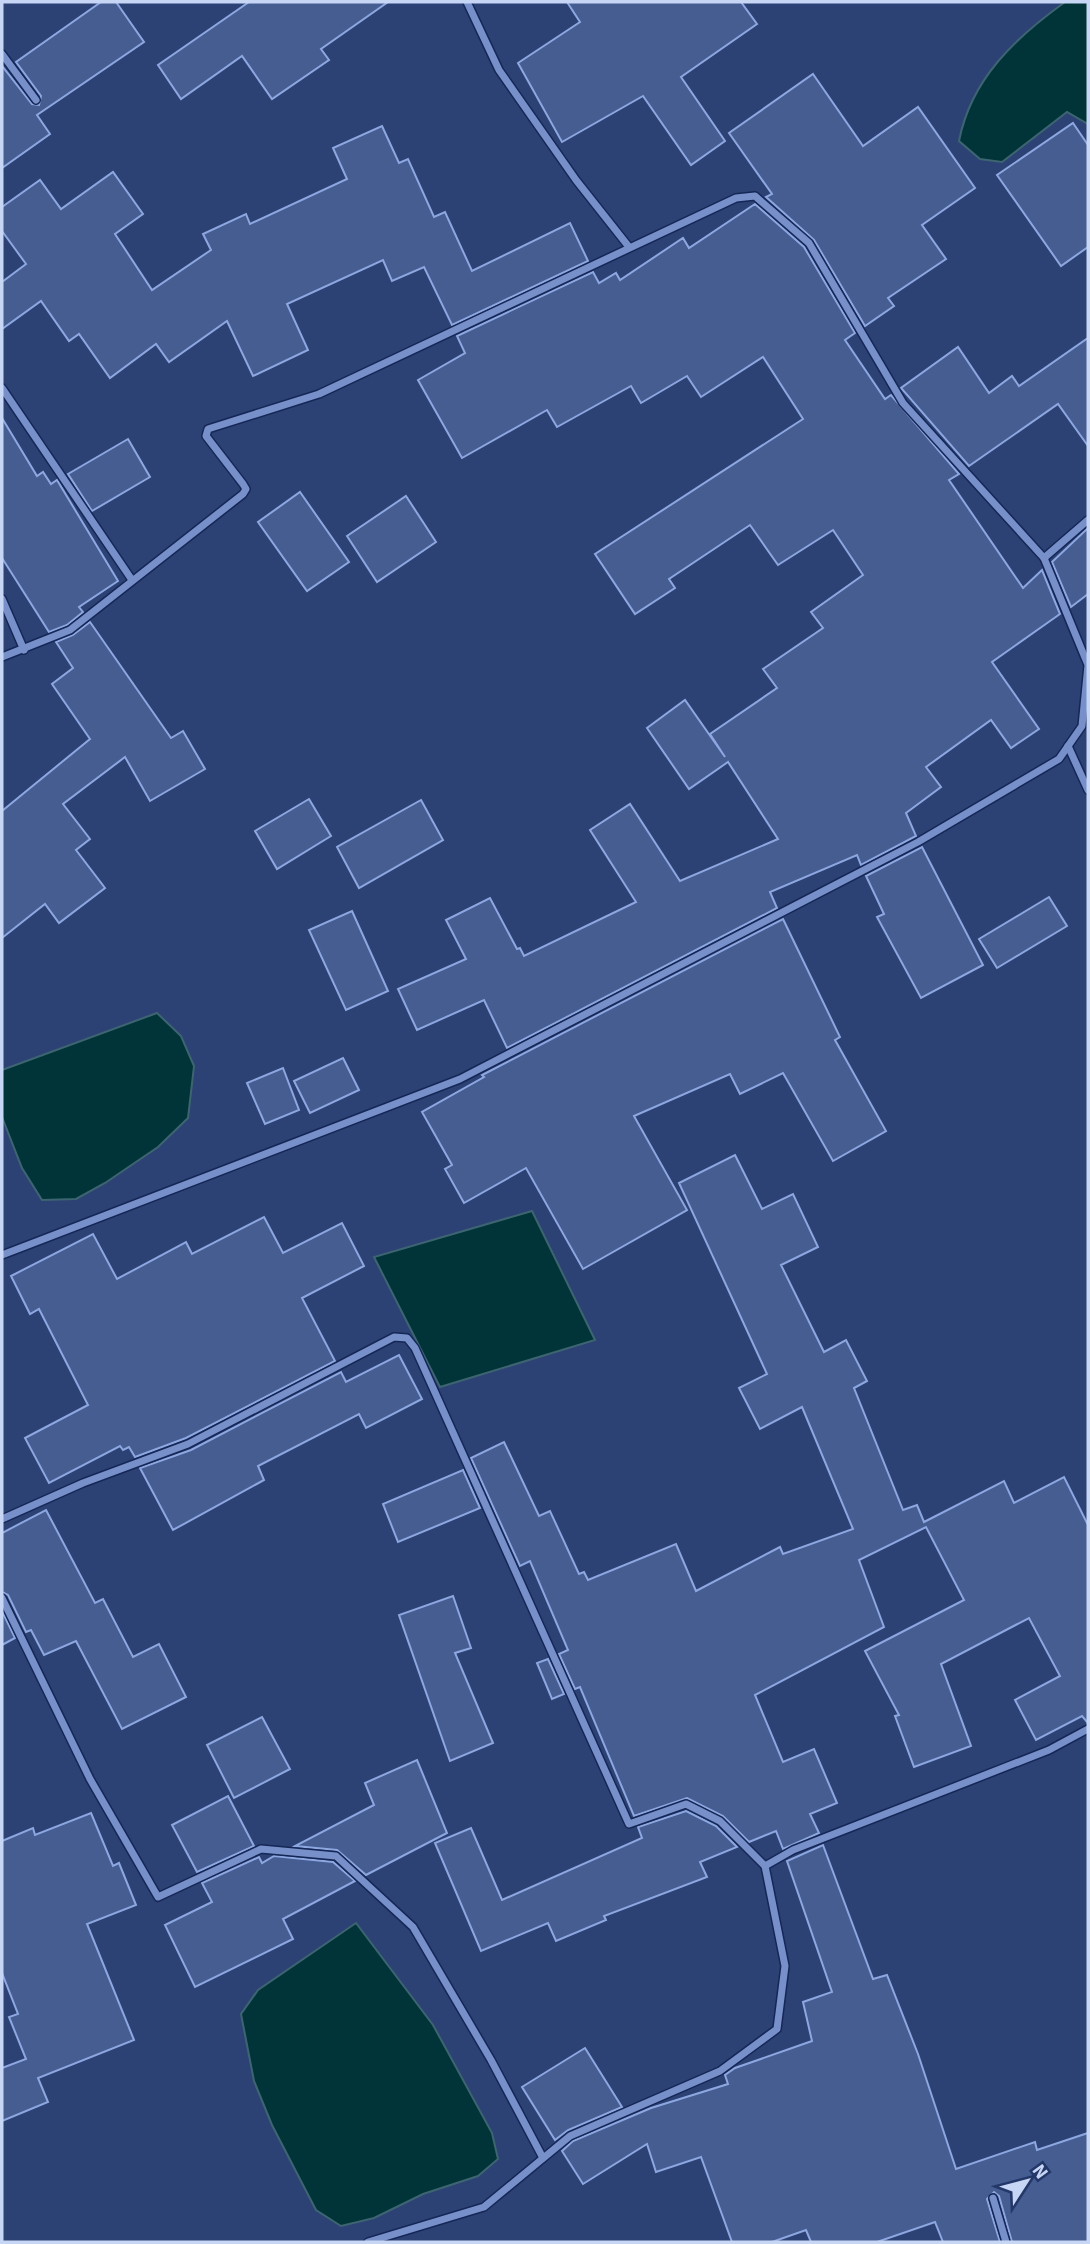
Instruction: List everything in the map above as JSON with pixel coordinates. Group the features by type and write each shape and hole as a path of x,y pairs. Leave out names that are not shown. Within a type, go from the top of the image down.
{"street":[{"path":"467,2 499,69 576,180 629,247"},
{"path":"2,54 36,100"},
{"path":"2,657 69,630 246,489 206,436 208,429 318,394 736,198 755,196 809,243 902,403 1044,558 1088,665 1082,726 1059,759 918,842 460,1079 2,1255"},
{"path":"2,388 132,580"},
{"path":"1044,558 1088,520"},
{"path":"2,599 24,650"},
{"path":"1068,746 1088,790"},
{"path":"2,1519 83,1483 188,1444 394,1337 407,1338 415,1348 629,1824 686,1804 720,1821 765,1866 786,1966 777,2029 720,2071 569,2136 484,2207 368,2242"},
{"path":"2,1598 90,1779 158,1897 261,1849 336,1856 413,1927 491,2060 543,2158"},
{"path":"765,1866 793,1850 1049,1750 1088,1729"},
{"path":"993,2198 1006,2242"}],"shaded area":[{"path":"1065,2 1088,2 1088,124 1067,112 1002,162 980,159 959,141 974,98 985,79 1013,45"},
{"path":"157,1013 181,1036 194,1066 188,1118 158,1147 105,1183 76,1199 42,1200 22,1168 2,1117 2,1070"},
{"path":"532,1211 595,1340 440,1387 374,1257"},
{"path":"356,1923 433,2025 492,2133 498,2159 478,2176 423,2194 374,2218 341,2226 316,2210 272,2125 254,2081 241,2014 258,1990"}],"building":[{"path":"101,2 116,2 144,42 37,115 50,134 2,168 2,66 32,104 39,105 41,96 16,62"},
{"path":"249,2 388,2 321,49 329,60 272,99 242,56 181,99 158,65"},
{"path":"567,2 741,2 757,24 681,77 725,141 691,165 643,96 562,142 518,63 580,22"},
{"path":"813,74 863,146 918,107 975,188 922,225 946,259 888,298 894,306 865,326 814,240 766,197 772,194 729,133"},
{"path":"1073,123 1088,145 1088,247 1061,266 997,175"},
{"path":"382,126 399,163 408,159 434,217 445,212 472,271 570,223 588,261 452,325 424,267 392,281 383,260 287,304 308,350 253,376 227,321 169,362 156,344 110,378 79,334 69,341 41,301 2,329 2,282 26,264 2,231 2,207 40,180 61,209 113,172 143,214 115,234 152,290 211,250 203,234 246,214 250,224 347,179 333,148"},
{"path":"755,204 804,247 855,333 845,340 885,399 891,395 959,474 949,480 1023,588 1042,570 1060,614 992,662 1039,729 1011,748 991,720 926,767 941,787 906,813 916,836 861,865 857,855 770,892 777,908 507,1048 484,1000 417,1030 398,989 466,959 446,920 490,898 517,949 520,948 524,956 636,902 590,830 630,804 680,881 778,839 728,762 689,789 647,728 685,700 725,757 710,734 777,688 763,669 823,628 811,612 863,575 833,530 778,565 750,525 669,579 675,588 635,614 595,554 803,419 763,357 701,397 687,376 641,403 631,386 557,427 547,410 462,458 418,380 465,353 457,336 593,272 599,283 616,273 620,280 683,238 689,248"},
{"path":"1088,338 1088,446 1058,404 969,466 901,388 958,347 989,393 1012,376 1019,386"},
{"path":"2,418 37,476 43,472 51,484 57,480 118,581 79,607 83,612 67,625 49,632 2,558"},
{"path":"128,439 150,477 92,511 68,474"},
{"path":"300,492 349,562 307,591 258,522"},
{"path":"406,496 436,542 377,582 347,536"},
{"path":"1088,528 1088,594 1071,607 1052,562"},
{"path":"90,622 171,738 183,731 205,769 150,801 125,757 63,804 90,839 76,850 105,888 59,923 45,904 2,938 2,811 90,739 52,684 73,668 56,642 73,635"},
{"path":"309,799 331,836 277,869 255,831"},
{"path":"421,800 443,840 359,888 337,847"},
{"path":"922,847 983,965 921,998 877,917 884,914 866,876"},
{"path":"1049,897 1067,926 997,968 979,939"},
{"path":"352,911 388,991 346,1010 309,930"},
{"path":"783,919 840,1037 835,1040 886,1131 833,1161 783,1073 740,1094 730,1074 634,1116 687,1210 583,1269 526,1168 464,1203 445,1169 452,1165 422,1112 484,1077 482,1075"},
{"path":"343,1058 359,1090 310,1113 294,1081"},
{"path":"283,1068 299,1110 265,1124 247,1083"},
{"path":"735,1155 762,1209 793,1194 818,1247 781,1265 824,1352 846,1340 867,1381 854,1388 903,1510 917,1505 924,1522 1004,1481 1014,1503 1064,1477 1088,1525 1088,1723 1082,1716 1036,1740 1015,1700 1060,1676 1029,1618 941,1664 971,1746 914,1767 895,1716 899,1715 865,1651 964,1600 926,1527 859,1560 884,1627 755,1695 783,1762 814,1749 837,1803 810,1814 819,1833 783,1849 776,1831 749,1842 723,1816 687,1798 634,1816 580,1687 575,1689 559,1654 568,1650 530,1561 520,1566 471,1458 504,1442 539,1516 550,1511 579,1574 584,1572 588,1580 676,1544 696,1591 780,1547 783,1554 853,1529 802,1407 760,1429 739,1388 767,1374 679,1183"},
{"path":"264,1217 283,1253 342,1223 364,1266 302,1298 335,1361 186,1438 135,1457 129,1447 123,1450 120,1446 49,1483 25,1438 88,1405 39,1309 30,1314 11,1276 93,1234 117,1279 186,1242 192,1254"},
{"path":"399,1355 422,1399 366,1428 359,1414 258,1466 264,1480 173,1530 140,1468 191,1450 341,1372 346,1382"},
{"path":"463,1470 480,1508 398,1542 383,1504"},
{"path":"46,1510 95,1603 103,1599 133,1657 159,1644 186,1697 122,1729 76,1641 44,1655 31,1630 26,1632 8,1595 2,1592 2,1533"},
{"path":"453,1596 471,1648 455,1653 493,1743 450,1761 399,1615"},
{"path":"2,1611 15,1638 2,1645"},
{"path":"548,1659 564,1694 552,1699 537,1663"},
{"path":"262,1717 290,1769 234,1798 207,1745"},
{"path":"417,1760 447,1833 366,1875 337,1850 295,1846 374,1805 365,1783"},
{"path":"228,1796 254,1846 197,1872 172,1825"},
{"path":"686,1811 716,1826 737,1847 700,1862 707,1877 604,1916 606,1920 556,1941 548,1923 481,1951 435,1843 471,1828 502,1900 642,1838 638,1827"},
{"path":"91,1813 113,1866 119,1863 136,1905 87,1924 134,2040 38,2078 48,2102 2,2121 2,2068 26,2059 9,2017 18,2014 2,1973 2,1841 33,1828 35,1835"},
{"path":"823,1845 873,1979 887,1975 918,2054 956,2169 1035,2142 1037,2150 1088,2133 1088,2242 1012,2242 999,2196 994,2192 987,2199 1000,2242 943,2242 935,2222 877,2242 811,2242 806,2230 772,2242 732,2242 701,2157 656,2172 647,2144 583,2184 562,2151 573,2141 651,2108 728,2084 725,2075 735,2068 812,2041 803,2002 832,1992 787,1861"},
{"path":"274,1856 333,1862 355,1881 283,1919 293,1939 195,1987 165,1925 212,1902 202,1883 259,1857 262,1863"},
{"path":"585,2048 622,2107 568,2130 555,2140 522,2087"}]}
